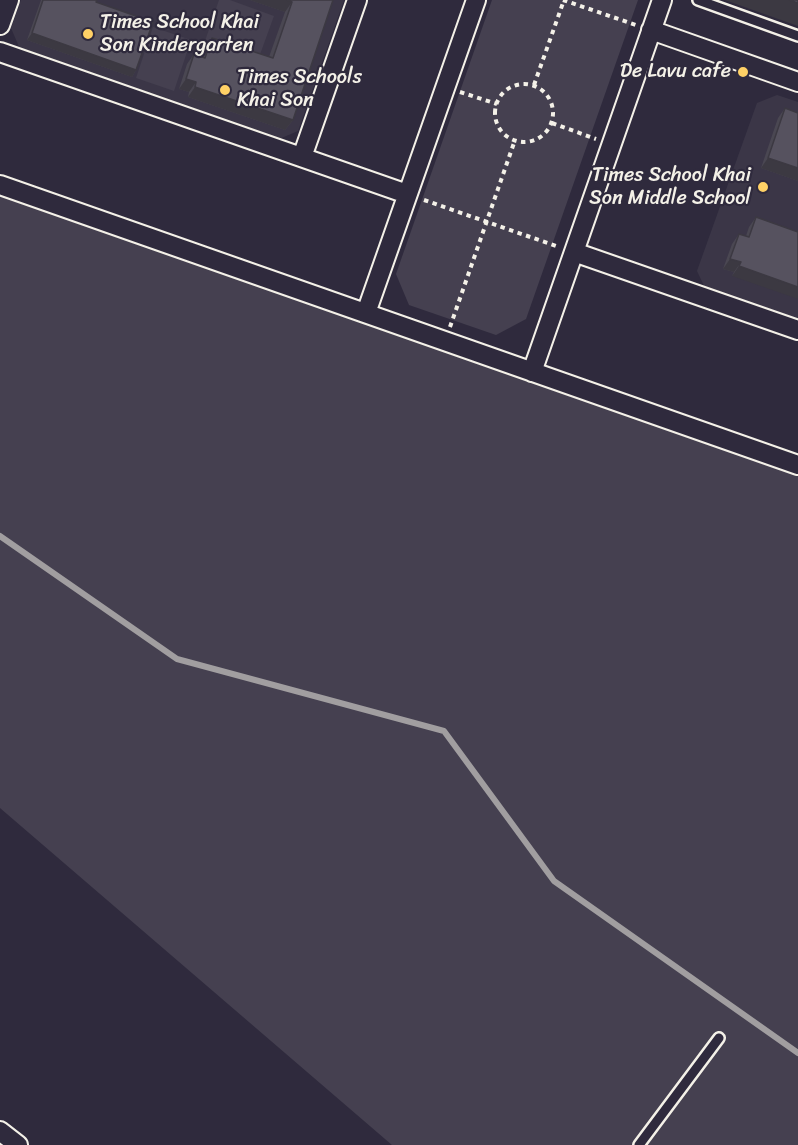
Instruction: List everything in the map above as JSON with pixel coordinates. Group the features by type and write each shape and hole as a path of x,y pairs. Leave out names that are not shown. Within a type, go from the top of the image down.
{"street":[{"path":"0,25 9,0"},
{"path":"302,157 357,0"},
{"path":"366,313 476,0"},
{"path":"532,372 662,0"},
{"path":"651,30 798,82"},
{"path":"0,52 407,194"},
{"path":"0,185 798,465"},
{"path":"574,252 798,330"},
{"path":"0,1132 18,1145"}],"lane":[{"path":"698,0 798,36"},
{"path":"639,1145 719,1038"}],"path":[{"path":"534,86 564,0 651,30"},
{"path":"525,83 534,86 542,90 553,105 552,123 541,137 524,142 515,140 507,136 497,122 497,104 507,89 525,83"},
{"path":"445,86 497,104"},
{"path":"552,123 611,144"},
{"path":"445,341 515,140"},
{"path":"407,194 574,252"}],"shaded area":[{"name":"Times Schools Khai Son","path":"21,0 344,0 298,131 279,139 20,49 11,28"},
{"path":"219,0 230,0 274,16 258,60 205,41"},
{"path":"492,0 638,0 526,319 496,335 409,305 396,274"},
{"path":"153,27 191,40 174,91 136,78"},
{"name":"Times School Khai Son Middle School","path":"777,95 798,102 798,322 706,290 697,271 757,103"},
{"path":"0,192 798,469 798,1145 392,1145 0,808"}],"building":[{"name":"Times School Khai Son Kindergarten","path":"43,0 97,0 96,2 153,22 136,70 32,33"},
{"path":"287,0 333,0 293,120 195,87 196,82 186,79 194,54 205,58 212,38 273,58 292,2"},
{"name":"Times School Khai Son Middle School","path":"785,108 798,113 798,168 768,158"},
{"name":"Times School Khai Son Middle School","path":"756,217 798,232 798,287 739,266 741,262 730,259 739,234 749,237"}],"waterway":[{"path":"0,536 177,659 444,731 554,881 798,1053"}],"place":[{"name":"Times School Khai Son Kindergarten","path":"88,34"},
{"name":"De Lavu cafe","path":"743,72"},
{"name":"Times Schools Khai Son","path":"225,90"},
{"name":"Times School Khai Son Middle School","path":"763,187"}]}
